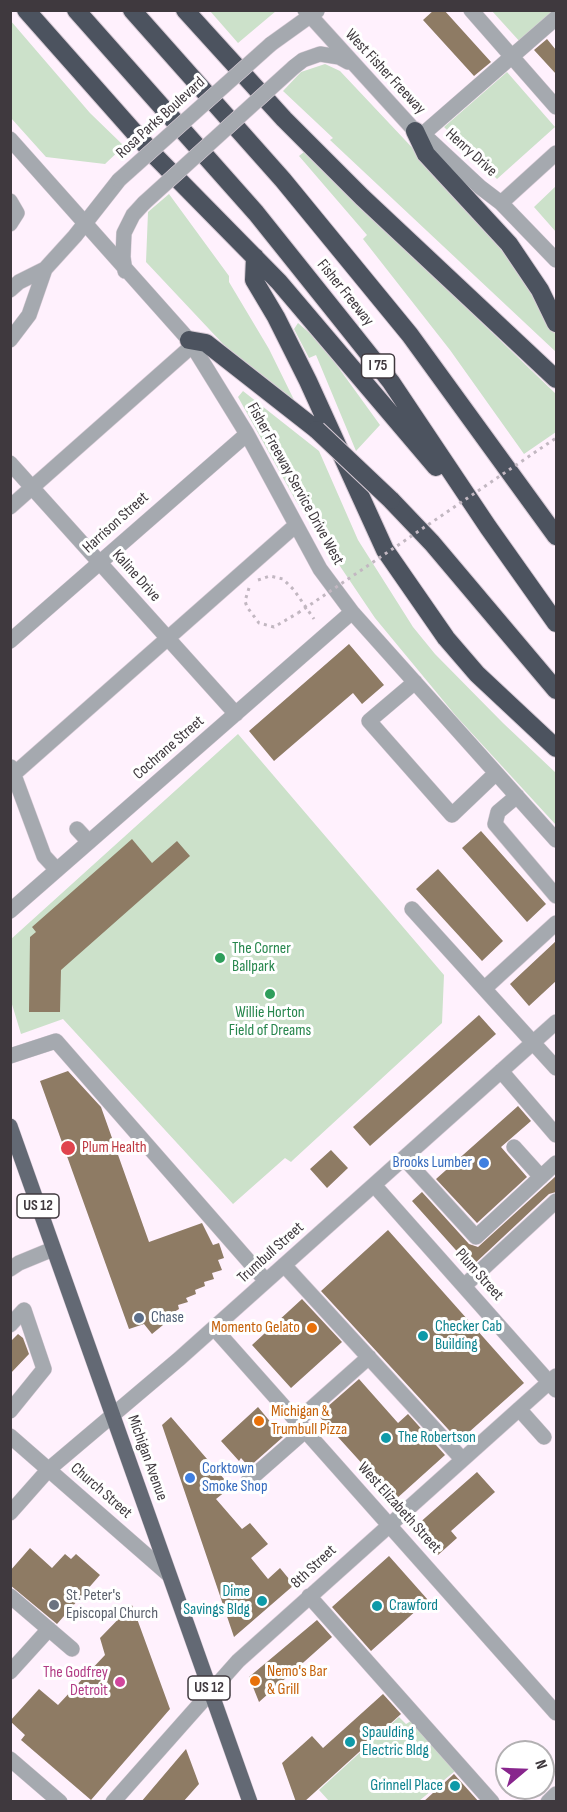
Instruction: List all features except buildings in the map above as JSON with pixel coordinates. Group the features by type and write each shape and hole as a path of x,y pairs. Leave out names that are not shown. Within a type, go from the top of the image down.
{"highway":[{"path":"26,10 157,158 255,257 488,527"},
{"name":"Fisher Freeway","path":"76,10 256,213 391,382 488,527 556,623"},
{"name":"Fisher Freeway","path":"132,10 283,180 402,326 556,536"},
{"path":"185,10 284,119 362,197 556,379"},
{"path":"419,133 426,154 509,244 536,283 556,323"},
{"path":"255,257 254,280 276,317 308,381 385,550 446,638 477,674 556,748"},
{"path":"191,342 206,343 317,430 391,500 432,543 556,690"}],"main road":[{"name":"Michigan Avenue","path":"10,1126 13,1145 53,1249 250,1802"}],"street":[{"path":"471,10 556,107"},
{"name":"Rosa Parks Boulevard","path":"10,290 19,282 45,269 120,180 271,44 311,12"},
{"name":"West Fisher Freeway","path":"311,12 353,65 419,133"},
{"path":"419,133 556,18"},
{"path":"126,271 123,257 124,233 133,216 144,203 303,60 327,54 353,65"},
{"name":"Henry Drive","path":"419,133 501,203"},
{"name":"Fisher Freeway Service Drive West","path":"10,139 191,342 247,434 320,569 352,612 556,840"},
{"path":"556,153 501,203 556,260"},
{"path":"10,201 17,213 10,224"},
{"name":"Rosa Parks Boulevard","path":"10,340 29,315 45,269"},
{"path":"10,507 191,342"},
{"name":"Harrison Street","path":"10,641 247,434"},
{"name":"Kaline Drive","path":"10,463 33,488 57,525 99,562 236,714"},
{"path":"57,870 44,856 12,769 168,638 296,525"},
{"name":"Cochrane Street","path":"10,911 352,612"},
{"path":"415,682 369,721 452,815 496,773"},
{"path":"517,796 498,812 495,824 556,896"},
{"path":"77,829 89,842"},
{"path":"412,909 556,1068"},
{"path":"485,988 556,923"},
{"name":"Trumbull Street","path":"10,1513 49,1469 214,1328 556,1022"},
{"path":"10,1056 56,1041 266,1281"},
{"path":"501,1071 556,1135"},
{"path":"514,1147 541,1178"},
{"path":"404,1158 476,1237 556,1163"},
{"name":"Plum Street","path":"374,1185 554,1383"},
{"path":"464,1286 556,1202"},
{"path":"10,1269 53,1249"},
{"path":"284,1265 462,1459"},
{"path":"10,1325 24,1310 44,1370 12,1406"},
{"name":"West Elizabeth Street","path":"214,1328 556,1713"},
{"path":"248,1481 369,1358"},
{"name":"8th Street","path":"113,1802 238,1661 389,1523 519,1409 554,1383"},
{"path":"519,1409 544,1437"},
{"name":"Church Street","path":"10,1436 168,1574"},
{"path":"309,1596 492,1802"},
{"path":"12,1600 72,1649"},
{"path":"10,1672 49,1629"},
{"path":"10,1759 60,1802"},
{"path":"548,1802 556,1794"}],"path":[{"path":"314,619 289,583 276,577 258,580 246,594 249,614 264,625 281,624 298,613 556,438"}],"green space":[{"path":"556,10 521,43 492,11"},
{"path":"210,11 276,11 238,43"},
{"path":"10,20 90,113 124,146 105,164 46,157 11,118"},
{"path":"325,64 340,71 469,208 524,275 555,331 556,352 330,140 333,138 283,91 301,72"},
{"path":"507,72 555,127 497,179 444,127"},
{"path":"304,152 556,394 556,432 524,454 450,350 363,239 367,235 299,156"},
{"path":"556,186 556,232 534,207"},
{"path":"169,194 229,276 229,282 269,349 298,408 240,362 146,262 148,212"},
{"path":"298,323 320,342 380,425 356,451 316,355 309,358 294,329"},
{"path":"243,391 319,451 358,540 413,627 435,654 556,773 556,825 456,716 375,618 296,501 238,397"},
{"name":"The Corner Ballpark","path":"238,734 444,975 442,1023 291,1162 285,1158 233,1204 63,1019 21,1034 11,1001 10,940"},
{"path":"399,1717 406,1724 411,1721 455,1771 419,1801 329,1801 319,1790"}],"place":[{"name":"The Corner Ballpark","path":"220,958"},
{"name":"Willie Horton Field of Dreams","path":"270,994"},
{"name":"Plum Health","path":"68,1148"},
{"name":"Brooks Lumber","path":"484,1163"},
{"name":"Chase","path":"139,1318"},
{"name":"Momento Gelato","path":"312,1328"},
{"name":"Checker Cab Building","path":"423,1336"},
{"name":"Michigan & Trumbull Pizza","path":"259,1421"},
{"name":"The Robertson","path":"386,1438"},
{"name":"Corktown Smoke Shop","path":"190,1478"},
{"name":"Dime Savings Bldg","path":"262,1601"},
{"name":"St. Peter's Episcopal Church","path":"54,1605"},
{"name":"Crawford","path":"377,1606"},
{"name":"Nemo's Bar & Grill","path":"255,1681"},
{"name":"The Godfrey Detroit","path":"120,1682"},
{"name":"Spaulding Electric Bldg","path":"350,1742"},
{"name":"Grinnell Place","path":"455,1786"}]}
